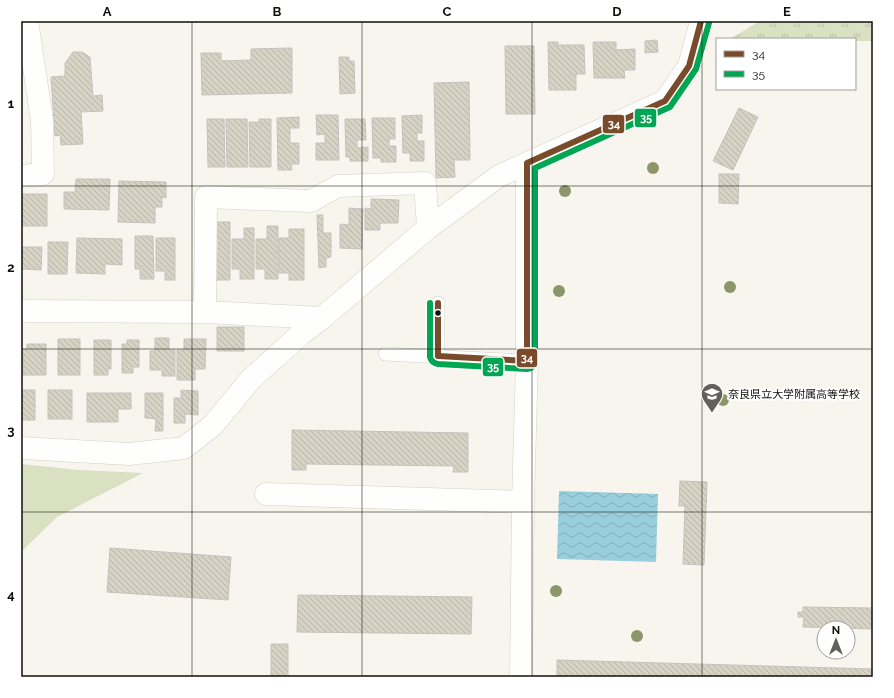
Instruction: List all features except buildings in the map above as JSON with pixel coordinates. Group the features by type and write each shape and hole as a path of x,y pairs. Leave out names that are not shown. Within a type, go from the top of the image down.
{"street":[{"path":"21,176 43,174 42,120 27,21"},
{"path":"21,448 129,454 184,448 213,426 251,379 301,334 428,228 498,176 665,102 689,66 701,21"},
{"path":"521,677 523,502 527,361 528,163"},
{"path":"205,312 206,197 311,201 338,186 425,183 428,228"},
{"path":"21,311 205,312 322,318"},
{"path":"266,494 523,502"}],"lane":[{"path":"438,303 438,356"},
{"path":"385,354 527,361"}],"green space":[{"path":"760,21 873,21 873,41 856,41 856,38 732,38"},
{"path":"21,464 79,470 143,473 57,517 21,552"}],"water":[{"path":"559,491 658,494 656,562 557,559"}],"transit line":[{"name":"34","path":"438,303 438,356 527,361 527,163 665,101 689,66 701,21"},
{"name":"35","path":"430,303 430,357 432,361 438,364 527,369 532,367 535,361 535,168 670,107 696,69 709,23"}],"place":[{"name":"奈良県立大学附属高等学校","path":"712,414"}]}
